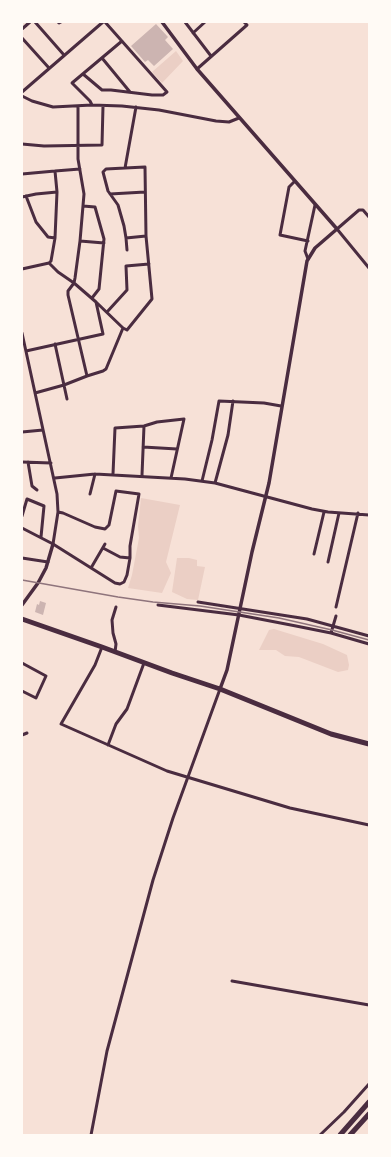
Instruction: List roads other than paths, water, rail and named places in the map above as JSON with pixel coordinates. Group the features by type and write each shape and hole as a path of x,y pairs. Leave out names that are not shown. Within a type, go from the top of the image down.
{"highway":[{"path":"22,619 220,689 331,734 369,744"},
{"path":"340,1135 369,1102"},
{"path":"350,1135 369,1114"}],"street":[{"path":"22,29 30,22"},
{"path":"35,22 64,55"},
{"path":"22,92 104,22 167,92 163,95 102,90 84,74"},
{"path":"162,22 196,69 337,229 369,268"},
{"path":"185,22 211,56"},
{"path":"193,33 205,22"},
{"path":"196,69 246,25 244,22"},
{"path":"22,38 49,68"},
{"path":"92,105 90,101 72,83 122,41"},
{"path":"102,58 130,92"},
{"path":"22,96 48,106 92,105 136,107 229,122 238,118"},
{"path":"78,106 78,145 84,194 80,241 74,283 68,291 68,295 87,376"},
{"path":"22,144 44,146 102,145 103,106"},
{"path":"125,168 136,107"},
{"path":"49,263 58,272 92,298 123,328 127,330 152,299 146,236 145,167 106,169 103,172 108,191 118,205 124,226 127,250"},
{"path":"22,174 80,169"},
{"path":"49,263 51,261 55,238 57,192 55,171"},
{"path":"294,182 289,187 280,235 308,241"},
{"path":"22,197 57,192"},
{"path":"110,194 145,192"},
{"path":"26,196 36,222 48,237 55,238"},
{"path":"308,259 305,251 316,205"},
{"path":"83,206 95,207 104,243 99,289 92,298"},
{"path":"91,1135 109,1043 153,880 173,818 227,670 252,552 266,497 304,272 308,259 315,248 359,210 363,210 369,217"},
{"path":"126,238 146,236"},
{"path":"80,241 104,243"},
{"path":"22,269 49,263"},
{"path":"107,312 127,290 126,266 149,264"},
{"path":"26,351 103,334 96,302"},
{"path":"35,393 64,385 106,369 123,328"},
{"path":"22,333 51,463 57,494 58,512 53,544 48,562 38,583 22,605"},
{"path":"54,344 67,399"},
{"path":"22,359 28,358"},
{"path":"202,481 212,440 219,401 264,403 281,406"},
{"path":"215,483 228,435 233,401"},
{"path":"113,474 115,428 144,426 157,422 184,419 171,478"},
{"path":"142,476 144,426"},
{"path":"22,432 43,430"},
{"path":"143,447 177,450"},
{"path":"22,462 51,463"},
{"path":"28,462 32,486 37,490"},
{"path":"90,494 95,474"},
{"path":"54,478 95,474 113,474 202,481 215,483 324,512 369,515"},
{"path":"22,528 53,544 110,580 120,584 126,580 139,494 116,491 109,525 105,529 95,527 58,512"},
{"path":"22,516 27,499 44,506 41,537"},
{"path":"314,554 324,512"},
{"path":"328,562 339,513"},
{"path":"336,607 358,514"},
{"path":"91,568 104,546 120,557 130,558"},
{"path":"22,558 48,562"},
{"path":"198,602 307,619 369,636"},
{"path":"158,605 239,615 331,633 369,644"},
{"path":"115,652 116,644 112,620 116,607"},
{"path":"331,633 336,616"},
{"path":"102,647 95,665 61,724 167,771 290,808 369,825"},
{"path":"108,745 116,724 130,702 144,662"},
{"path":"22,663 46,676 36,698 22,690"},
{"path":"22,735 27,733"},
{"path":"232,981 369,1005"},
{"path":"320,1135 344,1112 369,1084"}],"railway":[{"path":"22,580 118,597 200,606 279,618 369,640"}]}
